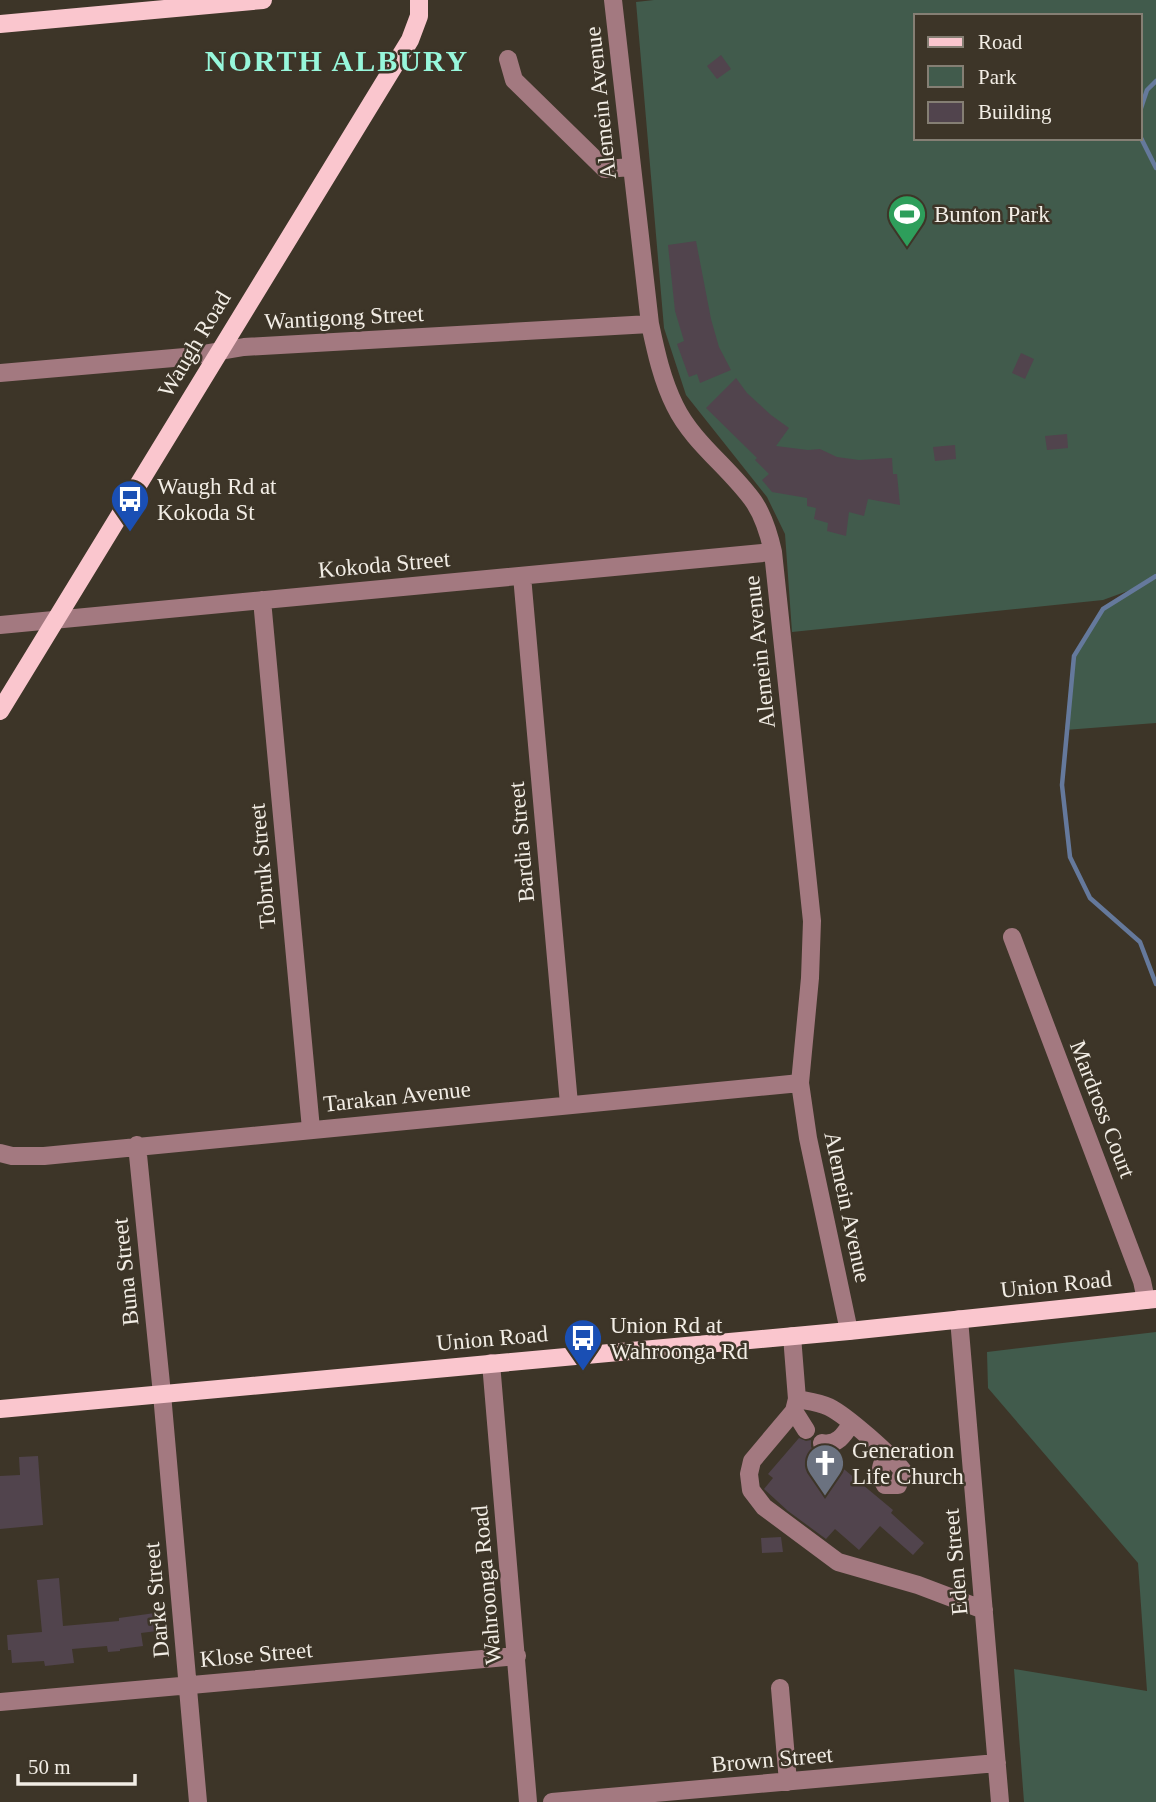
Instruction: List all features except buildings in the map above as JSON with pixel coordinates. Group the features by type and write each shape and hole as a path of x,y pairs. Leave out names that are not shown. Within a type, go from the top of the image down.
{"main road":[{"path":"0,24 156,5 263,0"},
{"name":"Waugh Road","path":"0,711 410,40 419,16 419,0"},
{"name":"Union Road","path":"0,1409 849,1331 1151,1299"}],"street":[{"name":"Alemein Avenue","path":"613,0 650,324 660,371 675,408 699,440 754,502 767,526 773,552 812,920 810,978 800,1083 808,1138 849,1331"},
{"path":"508,59 514,79 605,169 632,167"},
{"name":"Wantigong Street","path":"0,373 185,357 244,347 650,324"},
{"name":"Kokoda Street","path":"0,625 773,552"},
{"name":"Bardia Street","path":"522,576 569,1104"},
{"name":"Tobruk Street","path":"261,600 311,1129"},
{"name":"Mardross Court","path":"1012,937 1151,1299"},
{"name":"Tarakan Avenue","path":"0,1153 12,1156 44,1156 800,1083"},
{"name":"Buna Street","path":"137,1145 162,1394"},
{"name":"Eden Street","path":"960,1319 1000,1802"},
{"path":"792,1336 795,1405 806,1430"},
{"name":"Wahroonga Road","path":"491,1363 528,1802"},
{"name":"Darke Street","path":"162,1394 198,1802"},
{"path":"795,1405 752,1461 749,1474 751,1490 764,1507 838,1562 918,1586 984,1610"},
{"path":"795,1405 830,1407 887,1454"},
{"path":"822,1443 840,1440 851,1424"},
{"name":"Klose Street","path":"0,1702 517,1656"},
{"path":"780,1688 788,1782"},
{"name":"Brown Street","path":"552,1802 997,1763"}],"green space":[{"name":"Bunton Park","path":"1156,0 1156,723 1065,730 1074,656 1103,609 1133,589 1103,600 792,632 785,534 767,497 686,395 664,328 636,2"},
{"path":"1156,1332 1156,1802 1024,1802 1014,1669 1147,1691 1138,1563 988,1388 987,1352"}],"waterway":[{"path":"1142,105 1147,90 1156,81"},
{"path":"1142,140 1156,168"},
{"path":"1156,576 1103,609 1074,656 1062,785 1070,857 1090,898 1140,942 1156,984"}],"place":[{"name":"Bunton Park","path":"907,248"},
{"name":"Waugh Rd at Kokoda St","path":"130,533"},
{"name":"Union Rd at Wahroonga Rd","path":"583,1372"},
{"name":"Generation Life Church","path":"825,1497"}],"district":[{"name":"NORTH ALBURY","path":"337,61"}]}
